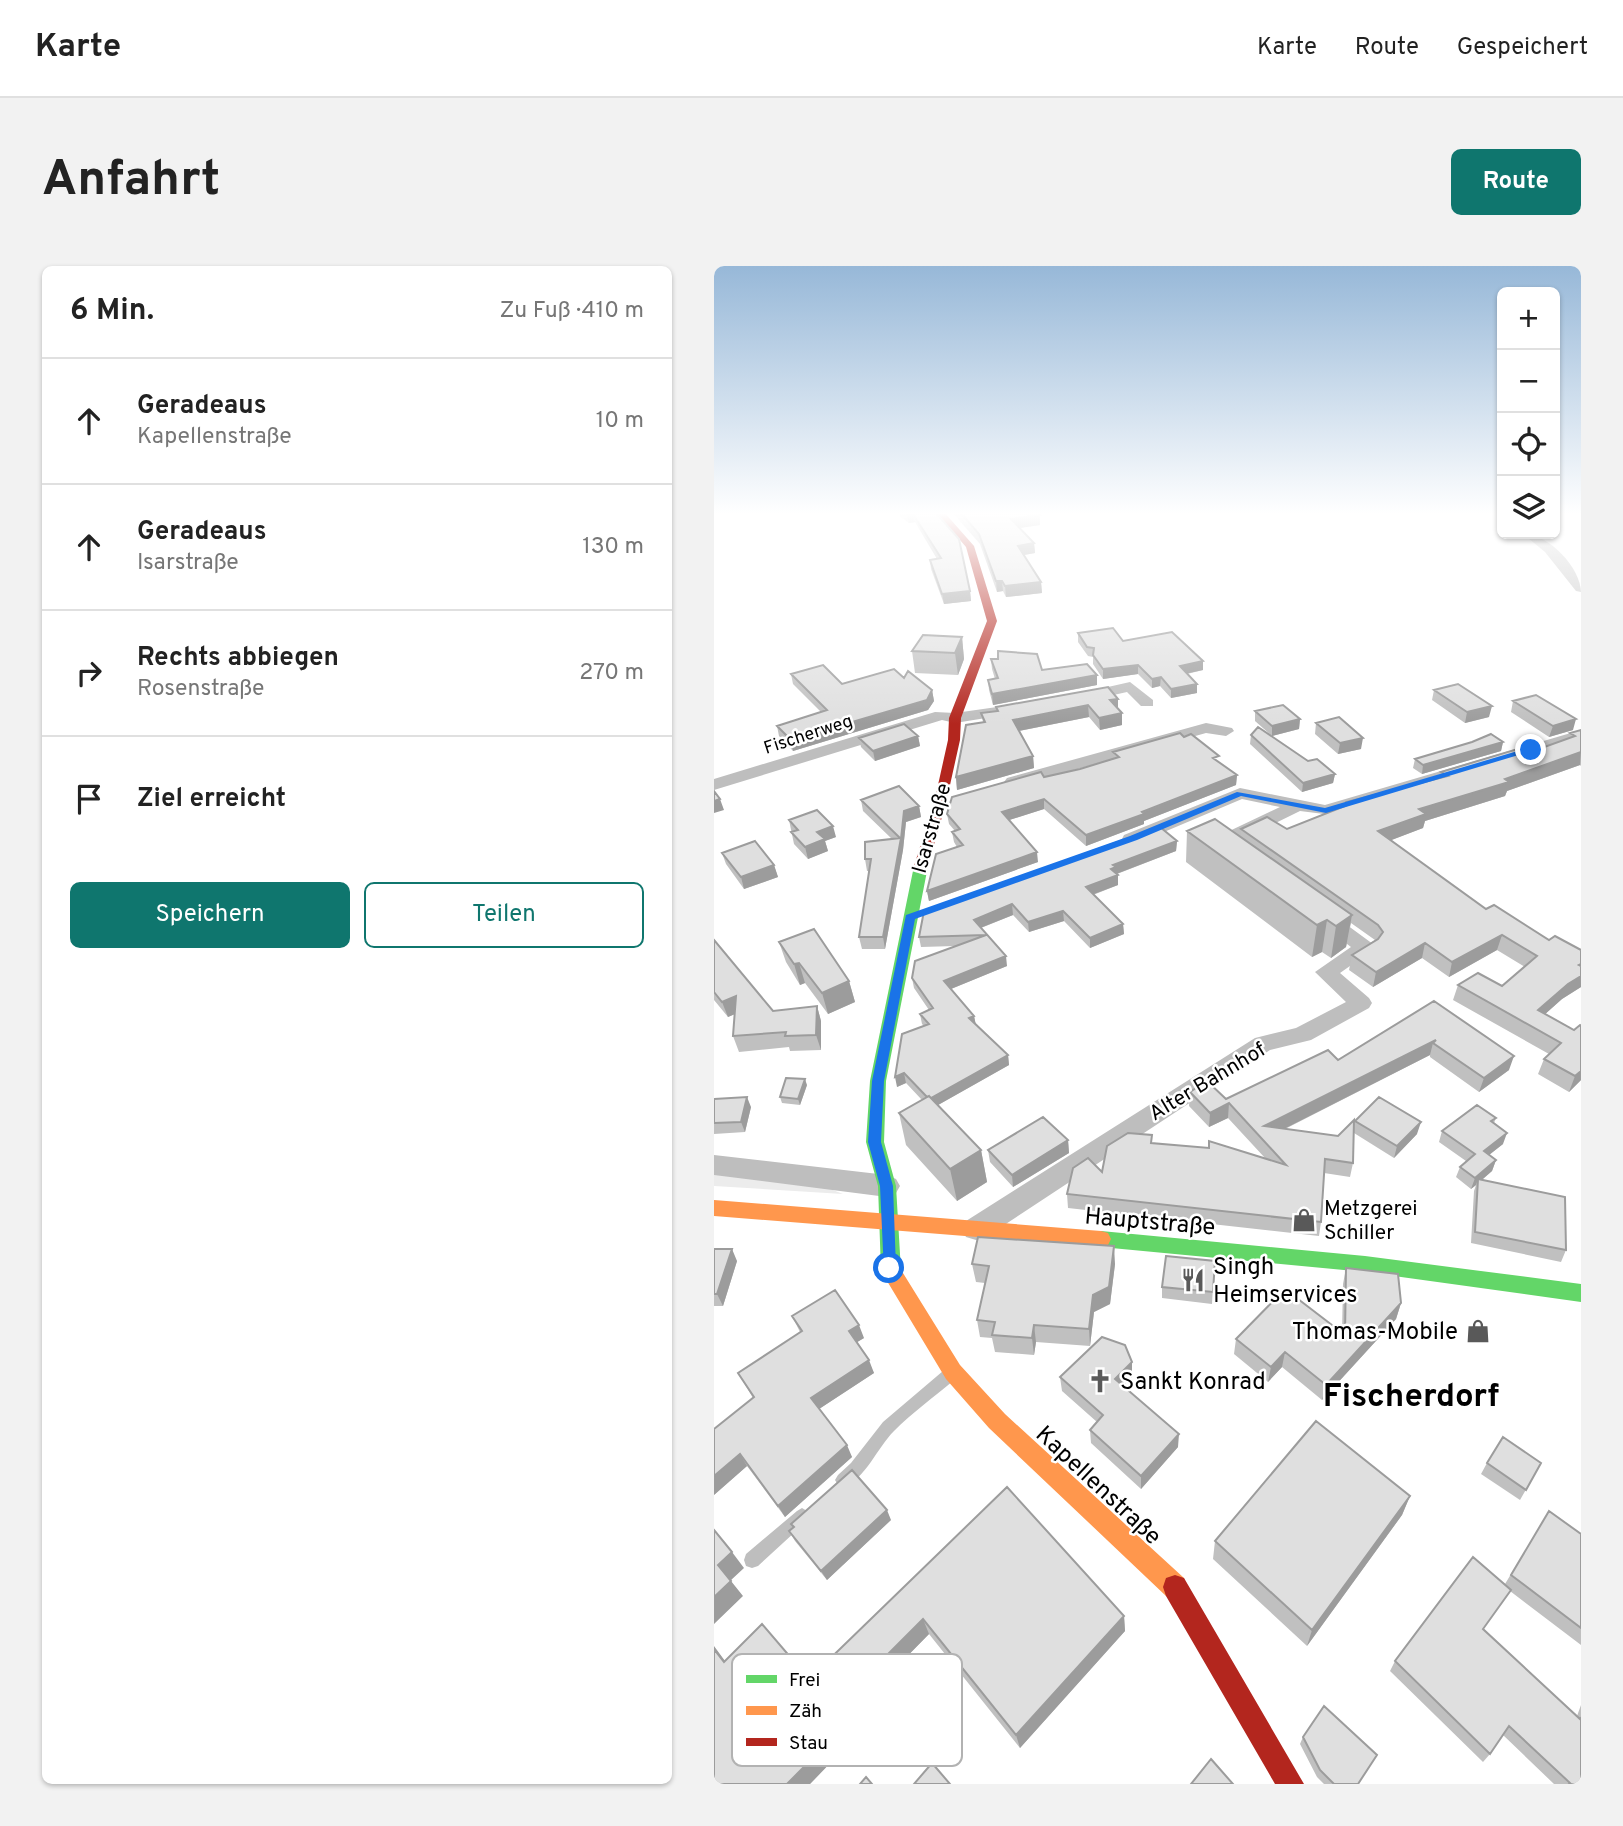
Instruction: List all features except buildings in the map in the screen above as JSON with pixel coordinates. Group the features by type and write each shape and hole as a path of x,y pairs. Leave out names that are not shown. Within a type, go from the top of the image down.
{"street":[{"name":"Isarstraße","path":"887,1221 887,1186 875,1142 878,1081 915,885 940,803 954,740 955,718 992,621 981,583"},
{"path":"1070,699 1130,687 1147,703"},
{"path":"955,718 1029,706"},
{"name":"Fischerweg","path":"714,785 878,732 941,715 955,718"},
{"path":"991,788 1206,728 1226,731"},
{"path":"1109,847 1240,793 1326,811 1581,735"},
{"path":"940,803 966,796"},
{"path":"1254,867 1223,845 1297,806"},
{"name":"Alter Bahnhof","path":"976,1229 1263,1044 1303,1034 1361,1003 1326,972 1366,947 1305,904"},
{"path":"910,918 935,909"},
{"path":"714,1165 887,1186"},
{"name":"Hauptstraße","path":"714,1208 887,1221 1456,1274 1581,1293"},
{"name":"Kapellenstraße","path":"887,1221 889,1268 953,1373 997,1420 1180,1592 1290,1784"}],"lane":[{"path":"835,1487 856,1468 896,1419 953,1373"},
{"path":"752,1560 815,1505"}],"shaded area":[{"path":"714,1174 825,1187 843,1194 714,1186"}],"traffic: fast":[{"path":"891,1271 887,1186 875,1142 878,1081 921,866"},
{"path":"1101,1239 1365,1264 1581,1293"}],"traffic: slow":[{"path":"714,1208 1101,1239"},
{"path":"891,1271 953,1372 997,1421 1175,1587"}],"traffic: jam":[{"path":"921,866 940,803 954,740 955,718 992,621 981,583"},
{"path":"1175,1587 1290,1784"}],"place":[{"name":"Metzgerei Schiller","path":"1304,1220"},
{"name":"Singh Heimservices","path":"1193,1280"},
{"name":"Thomas-Mobile","path":"1478,1331"},
{"name":"Sankt Konrad","path":"1100,1381"}],"district":[{"name":"Fischerdorf","path":"1411,1394"}],"route":[{"path":"889,1268 887,1186 875,1142 878,1081 910,918 1134,838 1240,793 1326,811 1531,750"}]}
